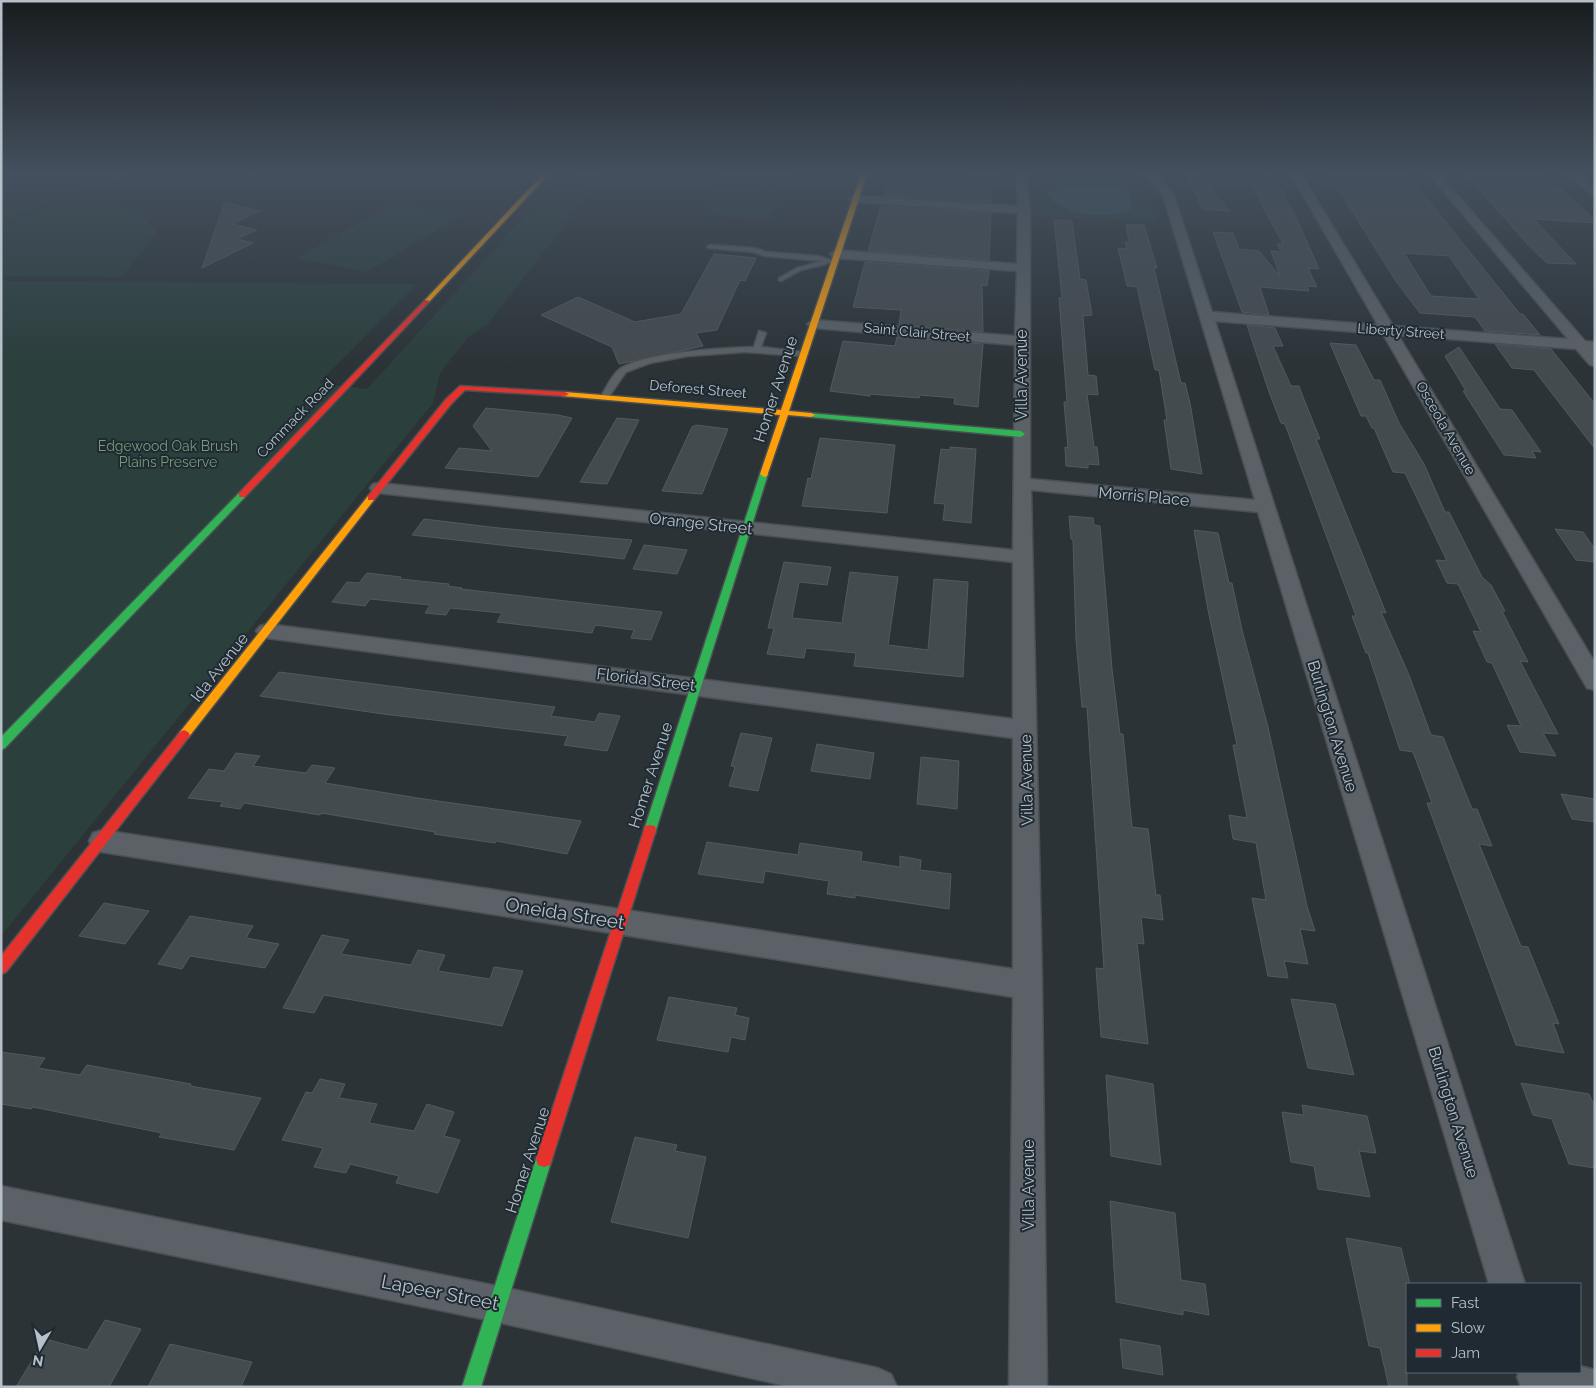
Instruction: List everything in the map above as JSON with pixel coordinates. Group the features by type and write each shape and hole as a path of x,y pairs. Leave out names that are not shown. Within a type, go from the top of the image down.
{"street":[{"name":"Commack Road","path":"1,745 310,425 485,239"},
{"name":"Homer Avenue","path":"471,1387 695,686 842,239"},
{"name":"Villa Avenue","path":"1024,239 1021,434 1028,985 1028,1387"},
{"name":"Burlington Avenue","path":"1182,239 1208,316 1265,507 1507,1283"},
{"name":"Osceola Avenue","path":"1334,239 1595,682"},
{"path":"1489,239 1595,362"},
{"path":"835,258 1023,268"},
{"name":"Liberty Street","path":"1208,316 1595,346"},
{"name":"Saint Clair Street","path":"814,324 1021,341"},
{"name":"Deforest Street","path":"463,388 606,396 1021,434"},
{"name":"Ida Avenue","path":"1,967 379,488 449,401 463,388"},
{"name":"Morris Place","path":"1023,484 1265,507"},
{"name":"Orange Street","path":"379,488 1022,557"},
{"name":"Florida Street","path":"267,631 1025,730"},
{"name":"Oneida Street","path":"102,841 1028,985"},
{"name":"Lapeer Street","path":"1,1203 497,1304 878,1387"},
{"path":"1536,1378 1590,1387"}],"lane":[{"path":"710,247 754,250 765,254 835,258"},
{"path":"781,278 812,264 835,258"},
{"path":"757,349 762,333"},
{"path":"606,396 621,371 634,365 707,352 757,349 803,354"}],"green space":[{"path":"1,239 152,239 122,277 1,276"},
{"path":"331,239 422,239 367,272 296,258"},
{"name":"Edgewood Oak Brush Plains Preserve","path":"504,239 554,239 487,325 467,338 440,373 433,403 1,936 1,281 417,284 319,383 367,389"}],"building":[{"path":"212,239 238,239 253,243 202,268"},
{"path":"872,239 990,239 989,260 868,251"},
{"path":"1056,239 1074,239 1080,279 1086,280 1092,315 1083,316 1088,375 1096,376 1098,395 1087,394 1094,447 1097,447 1099,465 1088,464 1088,468 1066,466 1065,447 1068,448 1064,402 1067,402 1059,298 1062,298"},
{"path":"1128,239 1148,239 1157,268 1154,268 1181,383 1185,383 1190,403 1202,474 1171,469 1164,420 1167,420 1159,370 1155,370 1137,287 1127,286 1118,248 1127,249 1125,242 1129,242"},
{"path":"1215,239 1235,239 1239,249 1259,251 1280,276 1271,251 1281,252 1277,244 1283,244 1280,239 1305,239 1319,269 1308,268 1317,287 1307,286 1309,291 1260,287 1269,315 1242,312"},
{"path":"1369,239 1459,239 1520,314 1523,314 1540,335 1485,331 1475,317 1420,313 1395,280","holes":["1404,253 1449,256 1479,299 1431,296"]},
{"path":"1523,239 1552,239 1576,264 1547,263"},
{"path":"714,254 756,258 745,281 740,280 717,330 696,333 703,346 619,364 612,347 541,315 578,297 635,322 681,314"},
{"path":"865,262 989,271 987,286 982,285 983,332 899,325 901,310 853,307"},
{"path":"1247,325 1275,328 1283,346 1273,346 1291,386 1299,386 1320,439 1316,439 1386,613 1381,612 1409,675 1431,735 1443,737 1472,809 1477,809 1492,846 1479,844 1521,946 1528,947 1559,1024 1553,1023 1564,1053 1516,1045 1427,803 1432,803 1413,752 1400,750 1368,653 1366,653 1352,616 1356,616 1285,424 1281,423 1269,392"},
{"path":"897,337 983,344 978,407 954,404 955,398 920,395 919,398 870,394 870,396 830,391 843,341 895,346"},
{"path":"1330,343 1356,345 1374,380 1380,380 1399,423 1424,464 1445,512 1449,512 1482,577 1491,585 1505,611 1502,611 1528,662 1520,661 1558,734 1543,733 1556,756 1520,752 1507,725 1521,726 1492,663 1487,662 1473,631 1481,632 1458,584 1447,583 1436,560 1447,561 1405,473 1393,472 1374,428 1372,428 1366,416 1361,416"},
{"path":"1495,344 1551,349 1595,404 1595,449 1534,370 1512,368"},
{"path":"1459,347 1500,409 1512,410 1541,452 1532,451 1536,458 1504,455 1463,391 1466,391 1445,356"},
{"path":"486,408 572,418 538,477 445,468 459,448 492,451 473,426"},
{"path":"617,418 639,420 607,484 580,482"},
{"path":"696,425 728,429 702,494 662,491 692,427"},
{"path":"820,438 895,445 887,513 802,506 808,478 811,479"},
{"path":"950,447 976,449 971,523 943,520 945,504 934,503 941,449 950,450"},
{"path":"1069,516 1093,518 1094,525 1100,526 1112,669 1120,734 1123,734 1132,827 1148,829 1156,895 1160,895 1163,920 1141,917 1144,944 1137,943 1148,1044 1101,1037 1096,968 1104,969 1087,707 1082,707 1076,640 1073,540 1071,539"},
{"path":"424,519 632,540 624,559 412,535"},
{"path":"1555,529 1583,532 1595,549 1595,562 1576,560"},
{"path":"1194,530 1218,533 1229,583 1232,583 1242,630 1268,727 1307,906 1315,931 1300,929 1308,964 1284,961 1288,978 1268,976 1252,898 1266,900 1256,843 1233,839 1229,815 1247,818 1233,745 1237,745 1208,610"},
{"path":"644,545 687,550 677,574 633,569"},
{"path":"784,562 831,567 827,585 799,582 792,618 842,623 850,572 898,577 888,645 928,650 934,579 968,582 963,677 854,666 856,653 806,648 804,658 767,654 774,628 768,628"},
{"path":"367,573 401,577 400,579 449,584 448,586 461,589 662,612 651,640 631,638 634,630 595,625 592,633 497,622 502,613 450,608 446,615 425,613 430,605 370,599 365,606 332,602 347,582 359,583"},
{"path":"279,672 555,707 551,716 595,722 599,713 620,716 607,751 564,745 568,736 383,714 260,696"},
{"path":"741,733 772,738 758,791 729,786 735,767 731,766"},
{"path":"817,744 874,753 870,779 811,771"},
{"path":"236,753 260,756 253,766 306,773 312,765 335,768 325,783 581,821 567,854 496,841 495,843 434,834 435,832 321,813 320,815 244,803 240,809 220,806 223,802 188,798 209,769 224,771"},
{"path":"921,757 959,761 957,809 917,804"},
{"path":"1561,794 1595,799 1595,822 1572,819"},
{"path":"707,842 798,855 800,843 862,852 861,861 900,867 900,856 921,860 920,870 951,874 949,909 855,895 855,898 827,894 829,881 765,871 763,883 698,874"},
{"path":"104,903 149,911 125,944 79,936"},
{"path":"190,916 253,926 246,938 279,944 265,968 190,956 182,969 158,964"},
{"path":"322,935 349,940 341,954 411,965 418,950 445,955 438,971 490,979 494,967 523,971 502,1026 324,995 314,1013 283,1008"},
{"path":"669,997 737,1008 735,1015 749,1018 745,1040 731,1037 728,1052 657,1040"},
{"path":"1291,999 1335,1004 1354,1075 1308,1068"},
{"path":"1,1052 45,1058 38,1068 80,1075 87,1065 261,1098 234,1150 159,1137 162,1133 33,1107 31,1109 1,1104"},
{"path":"1106,1075 1153,1084 1161,1165 1111,1156"},
{"path":"320,1079 345,1084 339,1098 377,1104 369,1123 414,1131 427,1104 454,1112 444,1136 460,1140 438,1193 396,1183 399,1176 350,1164 346,1173 314,1167 323,1148 282,1140 306,1092 312,1093"},
{"path":"1521,1083 1589,1094 1595,1107 1595,1168 1569,1164 1552,1119 1533,1115"},
{"path":"1302,1105 1367,1116 1376,1153 1359,1151 1370,1197 1318,1189 1314,1166 1291,1162 1282,1112 1304,1115"},
{"path":"635,1137 677,1145 675,1151 706,1157 688,1238 611,1222"},
{"path":"1110,1201 1175,1213 1181,1280 1205,1284 1209,1315 1183,1310 1183,1315 1116,1302"},
{"path":"1346,1238 1401,1248 1410,1283 1406,1283 1407,1387 1389,1387 1380,1348 1369,1346"},
{"path":"105,1320 141,1329 109,1387 16,1387 45,1339 87,1350"},
{"path":"1120,1339 1160,1346 1163,1375 1123,1368"},
{"path":"170,1344 252,1362 241,1387 148,1387"}],"traffic: fast":[{"path":"811,415 1021,434"},
{"path":"650,830 764,474"},
{"path":"1,745 242,495"},
{"path":"471,1387 544,1159"}],"traffic: slow":[{"path":"427,301 485,239"},
{"path":"764,474 842,239"},
{"path":"565,394 811,415"},
{"path":"184,735 371,498"}],"traffic: jam":[{"path":"242,495 427,301"},
{"path":"371,498 449,401 463,388 565,394"},
{"path":"1,967 184,735"},
{"path":"544,1159 650,830"}]}
